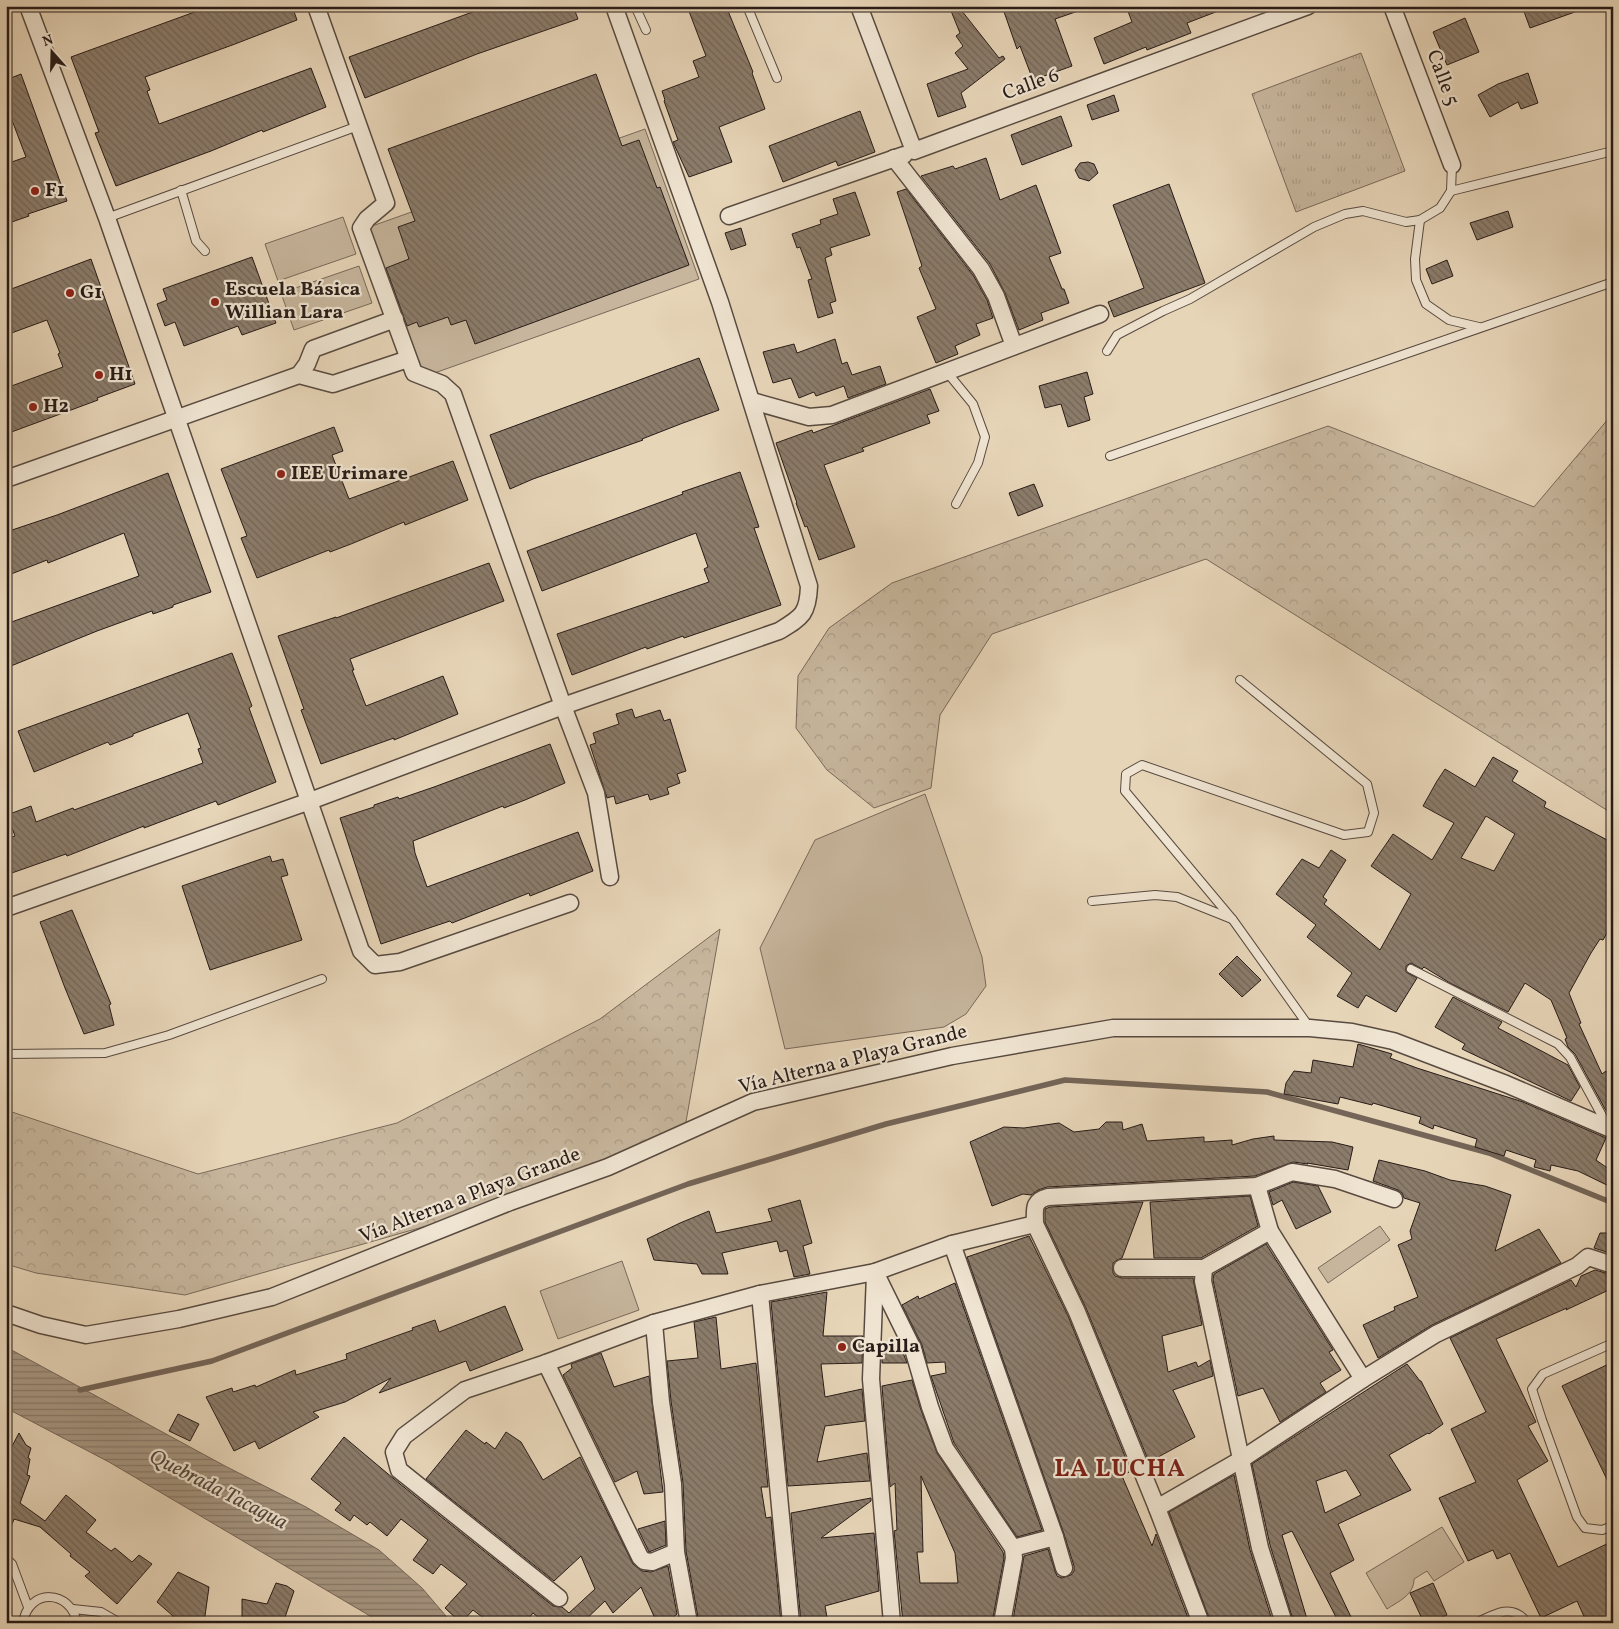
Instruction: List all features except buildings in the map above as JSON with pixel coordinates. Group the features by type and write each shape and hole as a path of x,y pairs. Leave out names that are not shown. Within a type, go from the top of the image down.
{"street":[{"path":"28,6 107,218 361,951 375,965 400,962 570,903"},
{"path":"316,6 386,203 367,219 361,228 414,373 442,384 453,394 563,706 596,793 610,876"},
{"path":"6,908 310,801 563,706 779,631 798,619 808,605 809,586 720,302 614,6"},
{"path":"859,6 914,151"},
{"name":"Calle 6","path":"729,216 914,151 1308,6"},
{"name":"Calle 5","path":"1392,6 1452,165"},
{"path":"894,158 981,269 996,296 1014,346"},
{"path":"752,401 809,417 832,415 1100,314"},
{"path":"6,479 299,375 307,364 313,349 395,319"},
{"path":"299,375 333,384 408,359"},
{"name":"Vía Alterna a Playa Grande","path":"6,1313 41,1325 86,1335 179,1319 272,1297 510,1202 608,1167 753,1102 952,1056 1113,1028 1310,1028 1352,1032 1393,1041 1506,1084 1610,1129"},
{"path":"1201,1623 1157,1508 1077,1312 1034,1224 1036,1204 1040,1199 1048,1197 1257,1186 1292,1172 1335,1179 1394,1199"},
{"path":"1257,1186 1270,1232 1363,1379"},
{"path":"559,1598 398,1470 394,1452 404,1436 465,1390 546,1363 654,1323 760,1294 875,1272 952,1244 1034,1224"},
{"path":"1122,1268 1204,1268 1270,1232"},
{"path":"952,1244 1055,1537 1064,1568"},
{"path":"1157,1508 1242,1459 1363,1379 1436,1334 1577,1266 1588,1257 1613,1265"},
{"path":"1204,1268 1203,1281 1260,1548 1284,1623"},
{"path":"875,1272 913,1349 930,1407 945,1448 1013,1548 1014,1558 1002,1623"},
{"path":"875,1272 871,1379 892,1623"},
{"path":"760,1294 791,1623"},
{"path":"654,1323 661,1402 673,1484 676,1552 688,1623"},
{"path":"546,1363 640,1557 644,1561 652,1562 676,1552"},
{"path":"1013,1548 1055,1537"}],"lane":[{"path":"635,6 646,30"},
{"path":"747,6 777,78"},
{"path":"107,218 358,126"},
{"path":"1451,191 1613,151"},
{"path":"1107,351 1117,335 1190,299 1314,227 1345,214 1363,211 1406,222 1420,220 1440,208 1451,191 1452,165"},
{"path":"181,190 196,241 205,251"},
{"path":"1420,220 1415,258 1416,280 1426,304 1449,320 1480,328"},
{"path":"1110,456 1613,282"},
{"path":"946,371 972,404 984,437 978,463 956,504"},
{"path":"1240,680 1367,784 1374,812 1368,832 1344,835 1142,765 1126,774 1125,791 1233,920 1310,1028"},
{"path":"1092,901 1154,895 1177,897 1233,920"},
{"path":"1411,969 1558,1044 1570,1058 1610,1129"},
{"path":"6,1054 105,1053 169,1035 322,979"},
{"path":"1613,1343 1543,1374 1532,1389 1578,1517 1585,1528 1602,1530 1613,1526"},
{"path":"6,1558 12,1564 28,1607"},
{"path":"23,1623 28,1607 35,1601 52,1597 61,1599 73,1609 101,1612 120,1623"},
{"path":"73,1609 77,1623"},
{"path":"1475,1623 1505,1610 1516,1612 1523,1618"}],"green space":[{"path":"1361,53 1405,171 1296,212 1252,94"},
{"path":"645,129 699,279 412,381 358,231"},
{"path":"343,217 356,254 278,281 265,244"},
{"path":"359,266 372,303 294,330 281,293"},
{"path":"1613,416 1613,814 1206,559 992,634 940,715 931,788 874,808 827,770 796,728 798,676 829,628 892,583 1328,426 1534,507 1609,418"},
{"path":"925,794 982,957 986,986 966,1014 944,1027 785,1049 760,948 815,840"},
{"path":"720,929 684,1133 510,1202 185,1295 36,1273 6,1264 6,1110 198,1174 397,1123 600,1019"},
{"path":"1380,1226 1390,1240 1328,1283 1318,1268"},
{"path":"622,1261 639,1310 558,1339 540,1291"},
{"path":"1442,1527 1464,1562 1434,1581 1427,1571 1414,1579 1409,1593 1405,1597 1387,1609 1366,1573"}],"water":[{"name":"Quebrada Tacagua","path":"6,1347 225,1466 306,1507 379,1550 422,1588 452,1623 382,1623 109,1462 6,1408"}],"waterway":[{"path":"80,1390 212,1361 688,1184 886,1124 1065,1080 1267,1092 1489,1153 1613,1203"}],"place":[{"name":"F1","path":"35,191"},
{"name":"G1","path":"70,293"},
{"name":"Escuela Básica Willian Lara","path":"215,302"},
{"name":"H1","path":"99,375"},
{"name":"H2","path":"33,407"},
{"name":"IEE Urimare","path":"281,474"},
{"name":"Capilla","path":"842,1347"}],"district":[{"name":"LA LUCHA","path":"1120,1469"}]}
